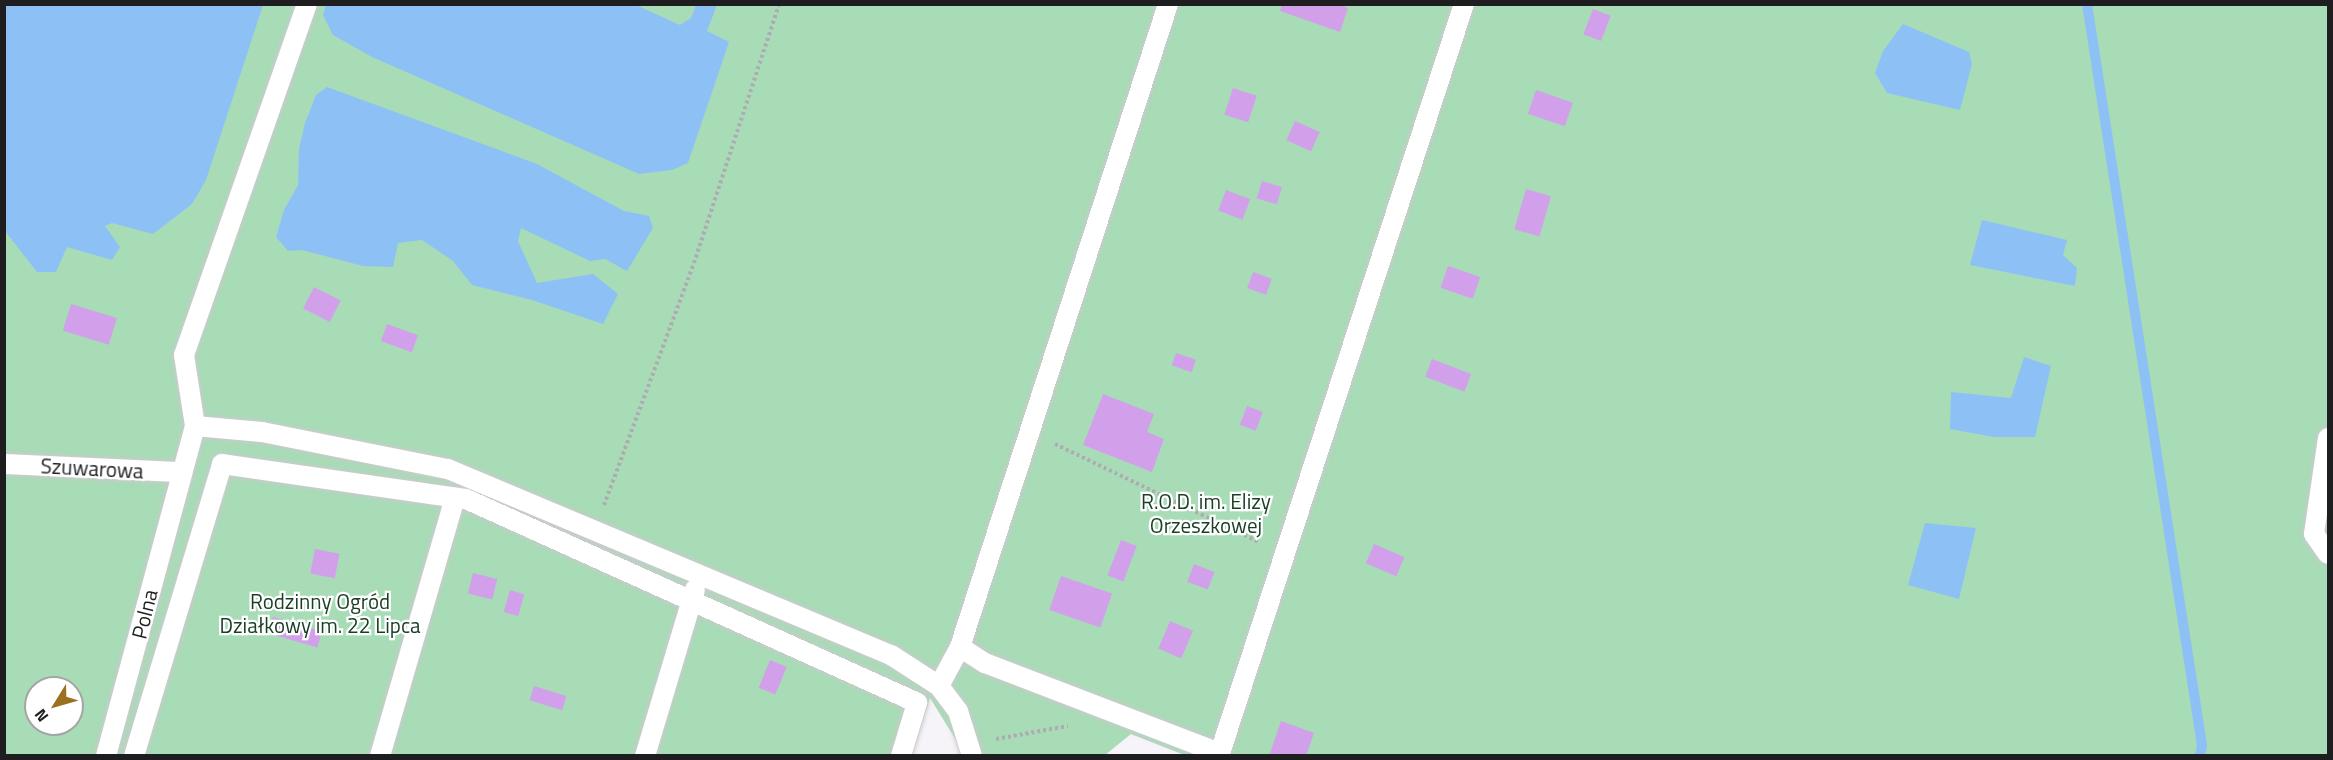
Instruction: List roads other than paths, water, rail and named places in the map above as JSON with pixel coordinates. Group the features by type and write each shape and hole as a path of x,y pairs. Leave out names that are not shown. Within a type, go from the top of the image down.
{"lane":[{"path":"307,4 184,355 195,426 262,432 448,469 595,530 891,655 939,686 958,711 971,750"},
{"path":"939,686 960,647 1168,4"},
{"path":"960,647 985,663 1221,753 1464,4"},
{"name":"Polna","path":"106,756 179,472 195,426"},
{"path":"2328,438 2314,534 2328,554"},
{"name":"Szuwarowa","path":"4,464 179,472"},
{"path":"134,756 222,464 455,498 917,703 901,756"},
{"path":"380,756 455,498"},
{"path":"645,756 699,574"}],"water":[{"path":"5,4 263,5 206,180 192,204 153,234 112,223 105,226 120,247 112,260 67,247 56,272 37,272 5,231"},
{"path":"326,5 636,5 680,25 691,18 696,5 717,5 707,31 729,42 688,163 672,170 639,174 372,57 333,35 323,15"},
{"path":"1903,24 1969,52 1972,64 1960,110 1887,93 1875,73 1883,51"},
{"path":"327,87 537,164 624,211 649,216 653,228 627,271 605,259 590,261 521,228 518,241 537,283 593,274 618,294 603,324 532,300 472,285 453,261 422,240 398,243 393,267 363,266 302,250 288,251 276,237 284,210 298,185 299,149 305,123 316,95"},
{"path":"1982,220 2067,240 2063,255 2077,268 2075,286 1970,265"},
{"path":"2024,357 2051,366 2035,437 1994,437 1950,429 1951,392 2011,398"},
{"path":"1925,523 1976,528 1959,599 1908,585"}],"waterway":[{"path":"2087,4 2202,745 2200,756"}],"park label":[{"name":"R.O.D. im. Elizy Orzeszkowej","path":"1206,513"},
{"name":"Rodzinny Ogród Działkowy im. 22 Lipca","path":"320,613"}]}
